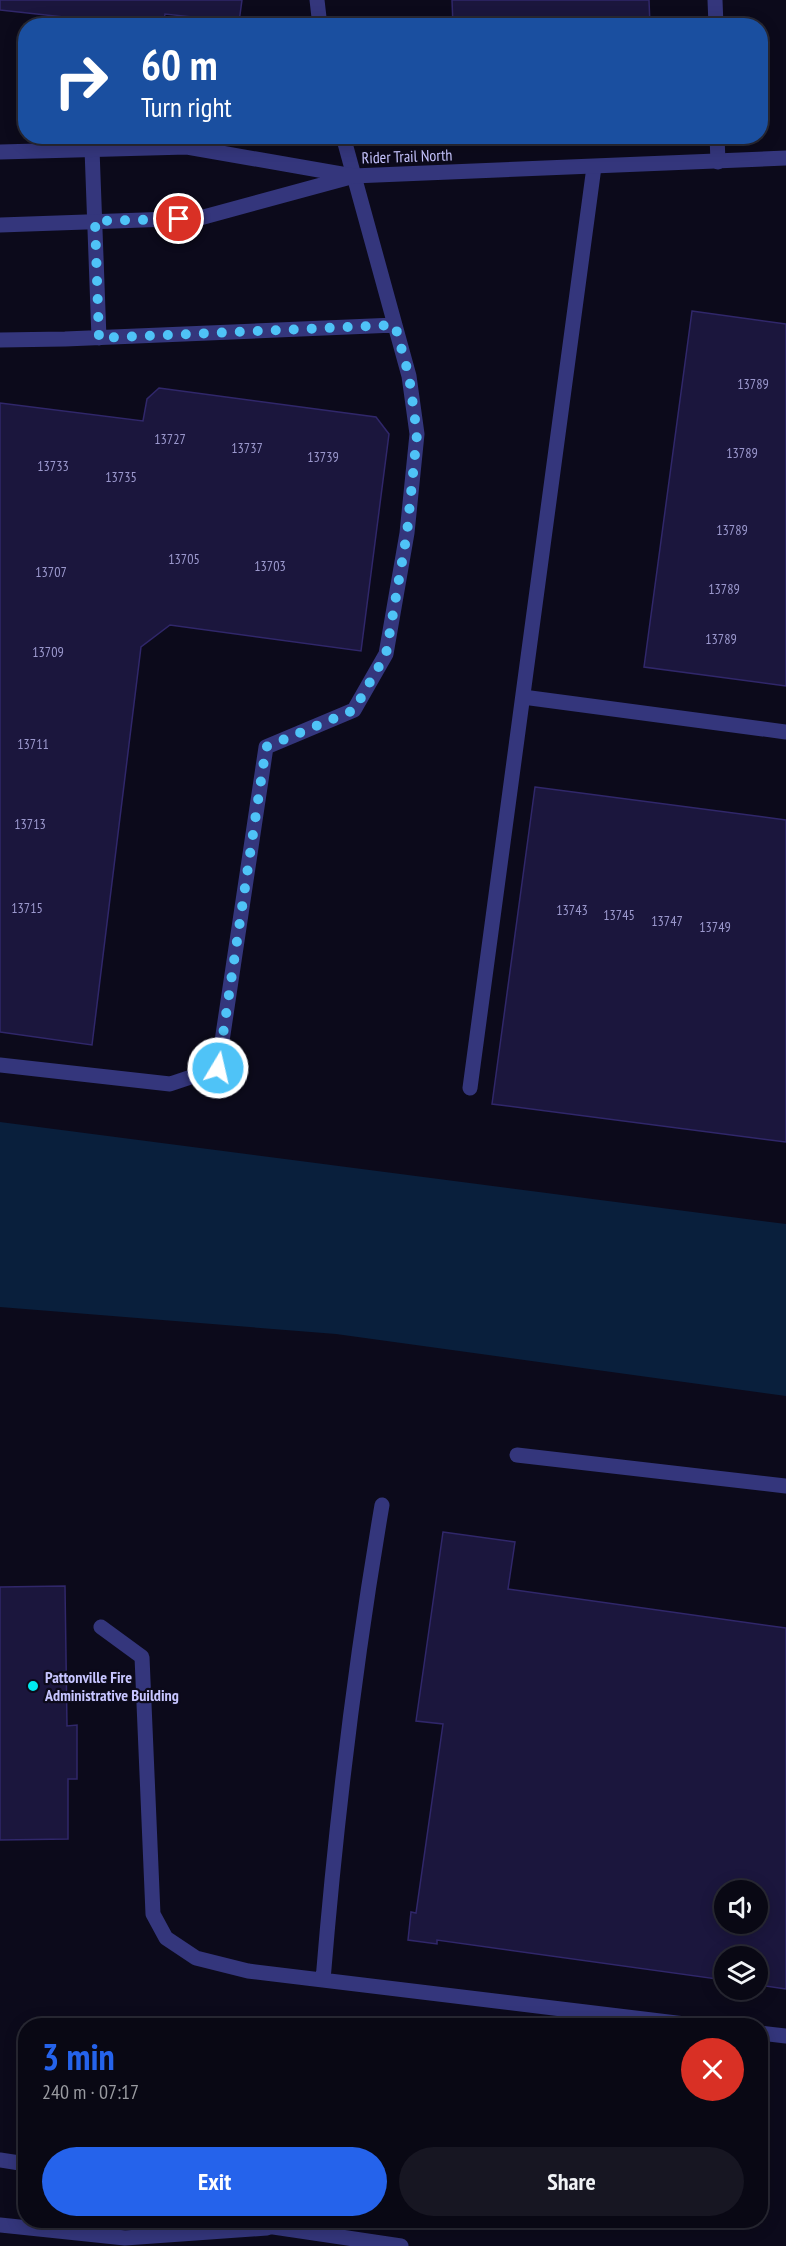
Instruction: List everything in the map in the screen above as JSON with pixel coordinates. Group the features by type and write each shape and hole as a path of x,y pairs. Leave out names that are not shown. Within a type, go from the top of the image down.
{"street":[{"path":"317,0 319,18"},
{"path":"715,0 716,18"},
{"path":"0,1065 170,1084 218,1068 266,747 354,710 386,654 407,533 417,434 409,376 345,144"},
{"path":"717,144 718,162"},
{"name":"Rider Trail North","path":"0,152 187,147 353,176 786,158"},
{"path":"92,149 99,338"},
{"path":"470,1088 594,167"},
{"name":"Rider Trail North","path":"0,225 200,218 353,176"},
{"path":"0,340 395,325"},
{"path":"523,697 786,732"},
{"path":"517,1455 786,1486"},
{"path":"323,1980 334,1845 364,1608 382,1505"},
{"path":"101,1627 142,1657 153,1914 166,1938 196,1958 248,1971 635,2018"},
{"path":"768,2034 786,2036"},
{"path":"0,2160 18,2163"},
{"path":"0,2225 18,2227"},
{"path":"29,2228 125,2238 267,2228 401,2246"}],"water":[{"path":"0,1122 786,1224 786,1396 336,1334 0,1307"}],"building":[{"path":"0,0 242,0 240,18 202,18 165,14 164,18 73,18 0,10"},
{"path":"452,0 649,0 650,18 453,18"},
{"path":"692,311 786,324 786,686 644,667"},
{"path":"159,388 376,417 389,434 361,651 170,625 141,647 92,1045 0,1032 0,403 143,421 147,399"},
{"path":"535,787 786,820 786,1142 492,1104"},
{"path":"443,1532 515,1542 508,1589 786,1628 786,1989 768,1986 768,1946 714,1946 714,1979 437,1940 437,1944 408,1940 411,1912 416,1913 443,1724 416,1721"},
{"name":"Pattonville Fire Administrative Building","path":"65,1586 67,1726 77,1725 77,1779 68,1779 68,1839 0,1840 0,1587"}],"place":[{"name":"Pattonville Fire Administrative Building","path":"33,1686"}],"route":[{"path":"179,219 95,221 99,338 395,325 409,376 417,434 407,533 386,654 354,710 266,747 218,1068"}]}
